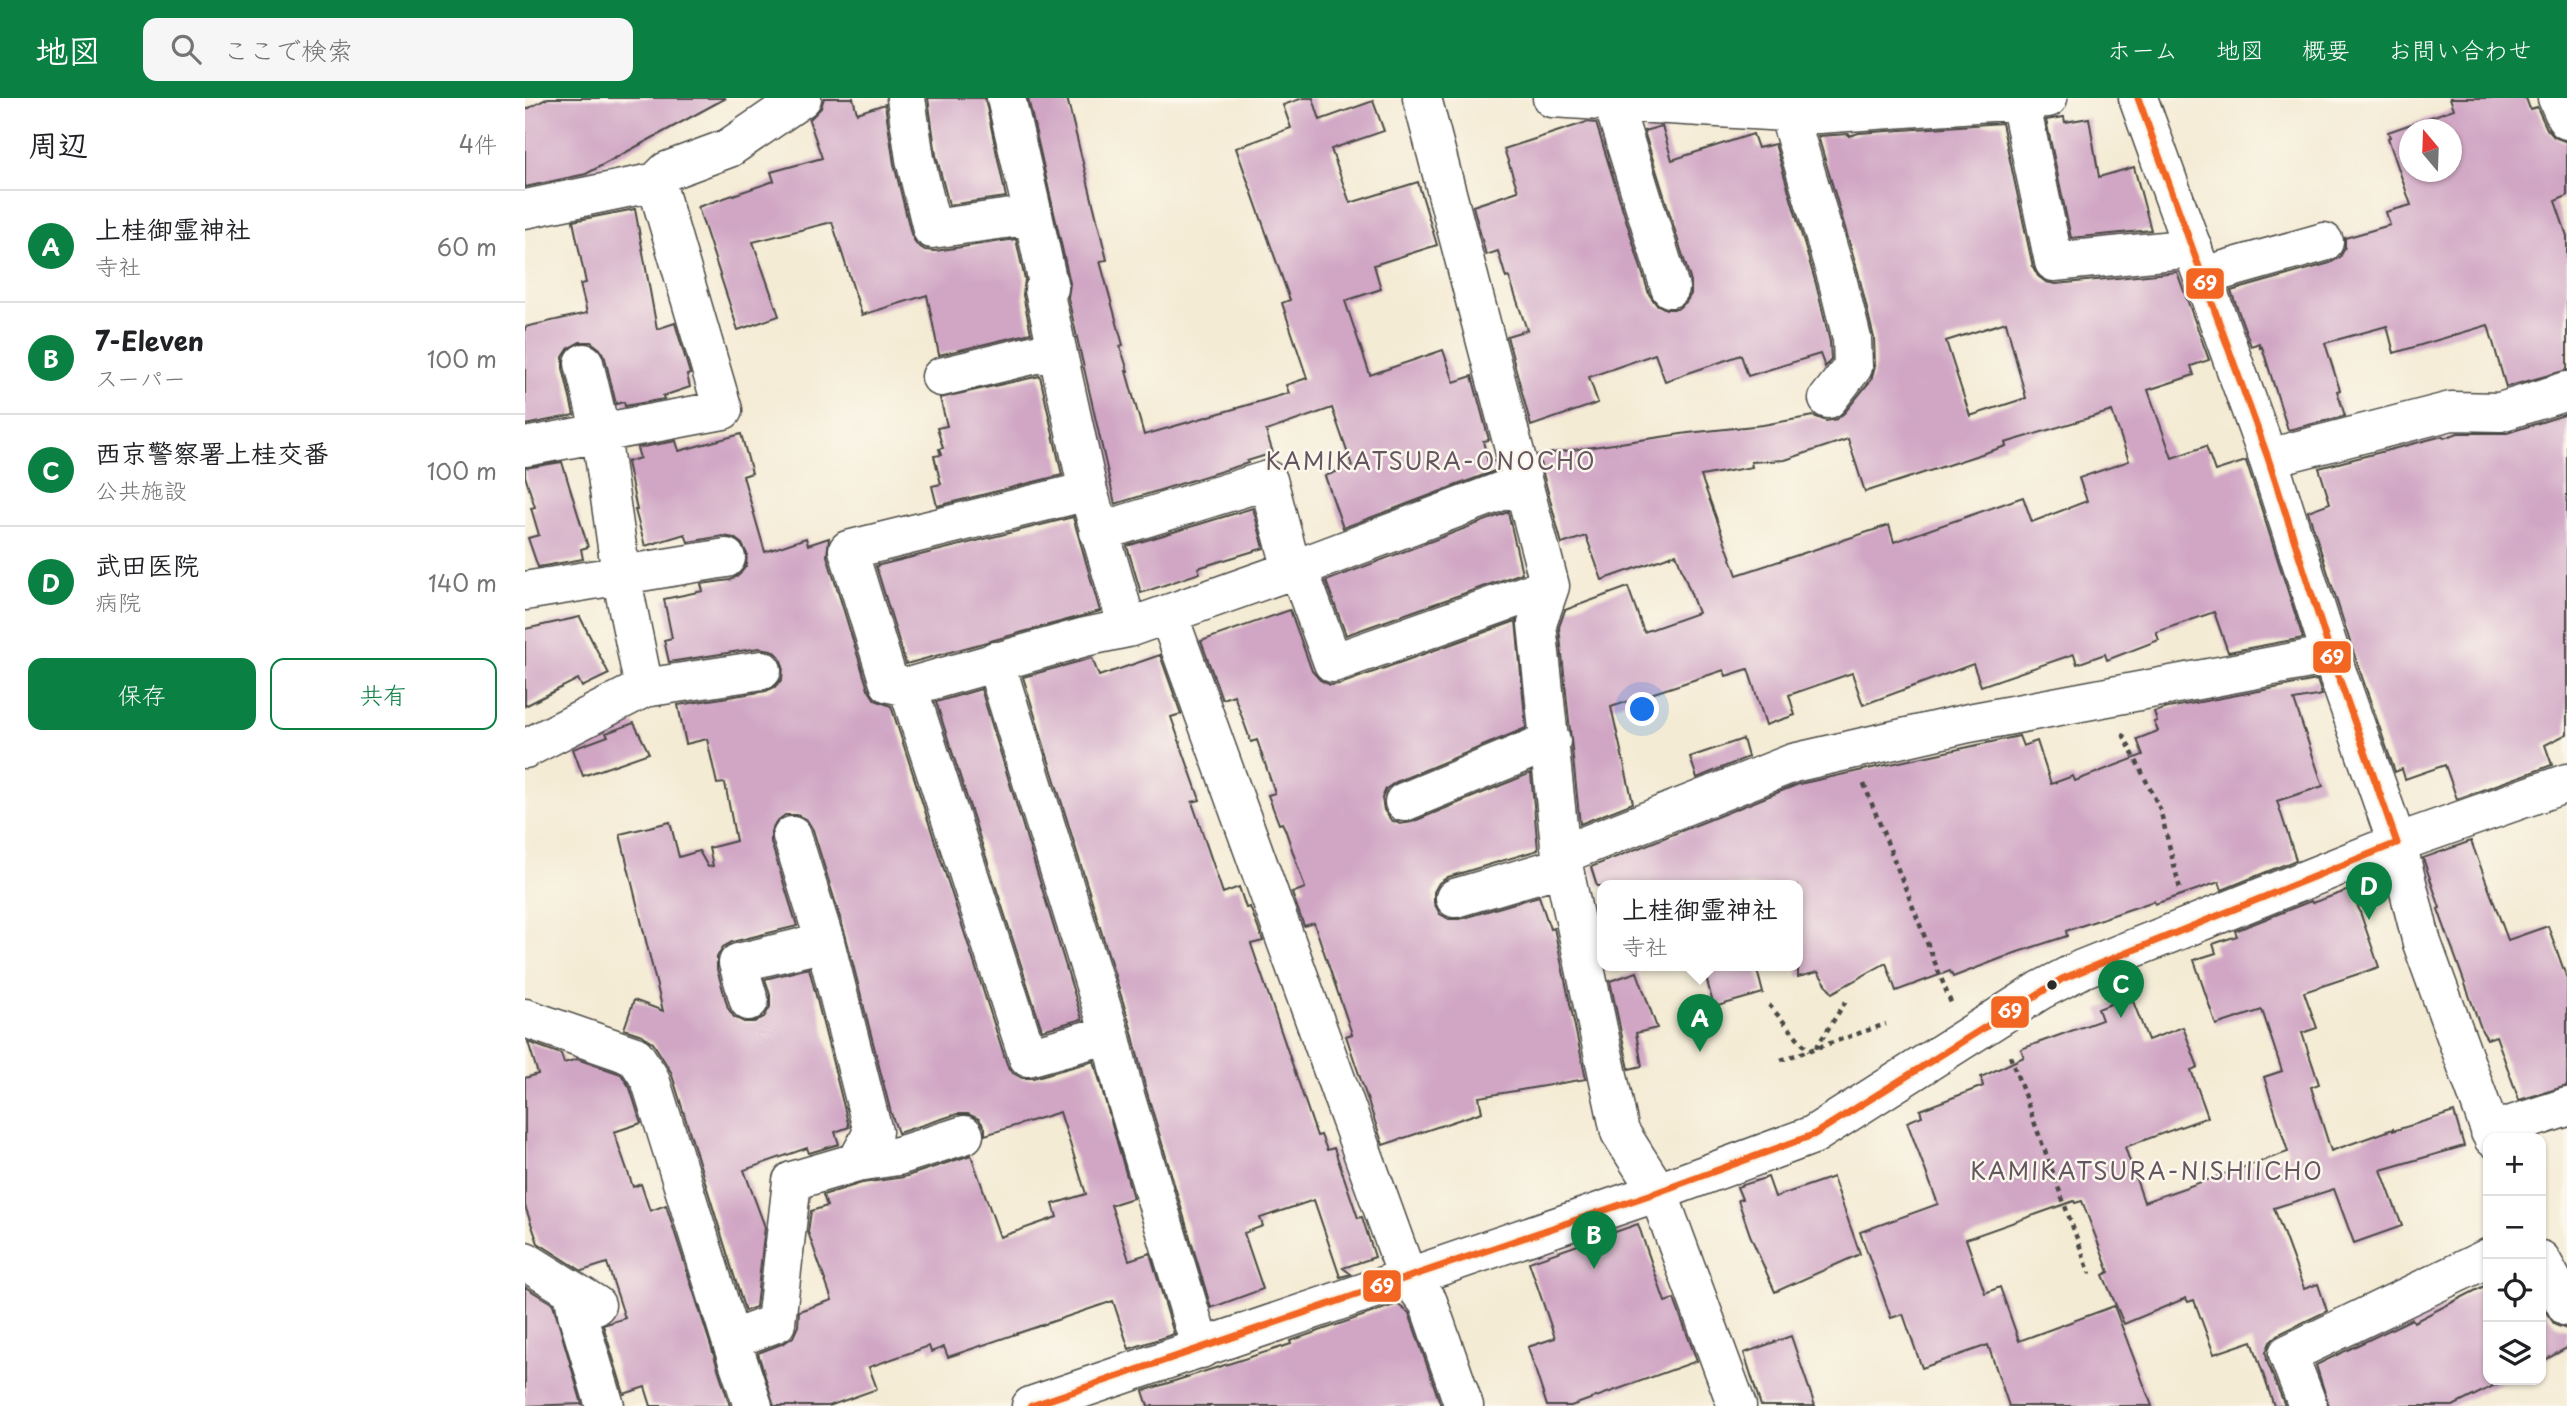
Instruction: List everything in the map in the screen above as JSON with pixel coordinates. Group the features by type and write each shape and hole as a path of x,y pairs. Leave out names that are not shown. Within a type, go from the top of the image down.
{"street":[{"path":"525,209 656,182 667,171 729,148 802,98"},
{"path":"906,98 915,159 932,229 1033,215"},
{"path":"1006,98 1049,288 1044,290 1088,491 1128,628"},
{"path":"1422,98 1550,586 1537,624 1563,860 1620,1132 1658,1192 1729,1404"},
{"path":"1552,98 1819,114 2034,99 2054,262 2198,262 2323,242"},
{"path":"2138,98 2268,458 2331,655 2397,843 2422,943 2491,1133"},
{"path":"2557,98 2567,120"},
{"path":"1613,103 1670,288"},
{"path":"1788,112 1837,278 1852,339 1853,367 1828,399"},
{"path":"525,447 723,410 656,182"},
{"path":"941,377 1056,349"},
{"path":"585,363 601,434 621,575 644,688"},
{"path":"2268,458 2451,411 2500,412 2567,391"},
{"path":"1099,532 1268,480 1295,569 1333,663 1550,586"},
{"path":"1088,491 848,550 890,683 908,687 995,661 1128,628 1295,569 1523,483"},
{"path":"525,591 726,558"},
{"path":"1168,614 1407,1276 1428,1302 1464,1406"},
{"path":"1455,898 1563,860 1793,763 1969,723 2331,655"},
{"path":"995,661 1110,1034 1124,1092 1201,1349"},
{"path":"525,749 644,688 762,670"},
{"path":"908,687 1028,1057 1110,1034"},
{"path":"1404,802 1551,741"},
{"path":"1031,1406 1658,1192 1813,1135 2041,990 2082,969 2397,843 2567,783"},
{"path":"793,836 824,942 873,1132 857,1162"},
{"path":"749,1001 738,963 824,942"},
{"path":"525,1018 635,1056 650,1079 753,1406"},
{"path":"2497,1133 2567,1107"},
{"path":"731,1340 776,1323 792,1181 857,1162 898,1156 964,1135"},
{"path":"2308,1406 2288,1354 2486,1259"},
{"path":"526,1260 585,1299 577,1313 605,1406"},
{"path":"2546,1269 2567,1307"}],"path":[{"path":"2162,687 2124,736 2161,809 2191,926"},
{"path":"1853,750 1862,779 1978,1030 2010,1054 2089,1273"},
{"path":"1816,1048 1846,1001"},
{"path":"1769,1004 1809,1051"},
{"path":"1781,1060 1886,1024"}],"building":[{"path":"548,98 726,98 586,174 525,187 525,110"},
{"path":"824,98 853,98 857,113 885,104 894,164 911,234 916,244 925,250 935,251 1016,239 1025,280 1023,295 1031,333 939,355 927,295 862,315 832,222 753,242 779,316 738,330 698,207 774,181 771,172 822,158 809,120 821,108"},
{"path":"928,98 985,98 1006,197 949,205 936,155"},
{"path":"1028,98 1067,98 1107,260 1100,261 1144,435 1289,393 1286,385 1307,378 1282,303 1290,300 1236,148 1291,128 1283,105 1303,98 1313,98 1320,120 1373,101 1384,131 1331,149 1350,203 1418,182 1437,245 1374,265 1381,289 1345,301 1370,375 1443,350 1454,382 1472,376 1489,440 1483,441 1488,462 1495,461 1497,470 1343,528 1325,476 1352,466 1332,408 1266,431 1273,453 1115,504 1068,298 1070,283"},
{"path":"2450,98 2526,98 2530,109 2537,107 2547,129 2554,137 2567,142 2567,196 2555,201 2567,236 2567,370 2506,387 2488,325 2394,353 2387,326 2325,343 2345,416 2288,430 2262,347 2260,348 2259,343 2251,346 2231,291 2330,263 2340,257 2345,248 2345,238 2390,225 2386,212 2411,205 2403,182 2462,182 2462,119 2425,119 2454,109"},
{"path":"2064,117 2065,122 2089,118 2099,177 2134,167 2151,230 2071,238 2046,120"},
{"path":"1587,122 1596,123 1649,294 1656,304 1666,309 1677,309 1686,302 1691,294 1691,282 1644,131 1662,126 1672,160 1753,134 1758,148 1775,144 1830,342 1831,360 1825,367 1820,354 1748,376 1741,355 1665,381 1655,354 1589,377 1598,403 1531,426 1507,336 1527,330 1498,251 1486,255 1473,206 1518,191 1504,149"},
{"path":"2002,123 2033,267 2038,276 2046,282 2056,284 2177,272 2209,360 2191,366 2194,375 2148,390 2172,458 2206,446 2215,471 2246,461 2303,638 2228,652 2214,612 2156,632 2159,640 2107,660 2105,654 2077,664 2074,654 1981,686 1973,664 1863,705 1852,673 1789,695 1795,715 1766,725 1748,669 1726,676 1724,670 1611,707 1633,803 1580,824 1559,627 1565,610 1628,587 1644,632 1698,613 1676,554 1602,580 1586,536 1562,544 1538,455 1814,416 1826,421 1837,419 1845,412 1871,380 1875,366 1874,338 1858,272 1818,136 1849,136 1859,133","holes":["2006,322 2026,398 1970,416 1946,341","2112,411 2129,461 2079,478 2087,501 2032,522 2023,497 1894,542 1889,525 1737,575 1701,476 1752,467 1751,462 1785,460 1848,439 1865,492 2006,446 2005,443"]},
{"path":"2399,128 2399,170 2388,138 2388,132"},
{"path":"635,209 657,329 675,323 690,374 687,375 690,387 663,396 664,399 625,406 624,402 616,404 605,358 600,349 591,342 580,342 569,348 563,357 574,415 525,425 525,327 587,313 580,284 586,283 573,221"},
{"path":"1040,376 1062,475 937,506 932,486 941,484 934,456 941,455 939,449 943,448 937,428 947,426 940,398"},
{"path":"2567,414 2567,734 2545,745 2552,765 2457,799 2445,765 2405,779 2402,769 2395,772 2308,511 2330,503 2319,468 2458,433 2507,433"},
{"path":"741,434 752,473 743,476 765,552 806,538 808,545 829,538 827,556 868,689 875,700 891,706 1007,1064 1013,1073 1022,1078 1033,1078 1094,1061 1133,1198 1111,1205 1129,1260 1150,1253 1174,1334 1129,1349 1113,1301 948,1357 944,1347 931,1352 929,1346 869,1367 877,1389 829,1406 774,1406 758,1353 793,1337 798,1326 799,1311 832,1300 808,1232 811,1211 827,1206 823,1195 862,1183 904,1177 971,1155 1000,1237 1057,1217 1053,1204 1086,1194 1060,1112 985,1135 985,1128 979,1119 968,1114 957,1114 898,1133 846,937 813,830 807,820 797,815 785,815 776,822 771,831 771,842 797,926 732,942 723,947 717,957 717,969 728,1008 734,1017 744,1022 754,1022 764,1017 770,1007 770,995 765,979 809,968 849,1127 835,1132 839,1144 809,1153 807,1148 744,1170 765,1227 756,1307 745,1311 671,1072 653,1043 642,1035 624,1029 634,1000 663,1011 620,834 670,822 679,857 699,851 708,867 713,866 709,848 736,841 725,783 717,784 707,739 686,744 678,705 766,691 775,687 782,679 783,666 779,656 771,650 759,648 669,662 664,640 672,638 664,599 703,591 701,584 730,580 739,575 746,566 747,554 742,544 734,538 723,536 688,542 685,534 645,546 635,510 627,462 640,458 637,448 676,441 679,451"},
{"path":"562,462 588,547 581,549 583,559 538,567 528,538 539,535 531,508 535,507 525,468"},
{"path":"1253,508 1264,548 1198,568 1200,573 1141,593 1127,546"},
{"path":"1508,512 1522,573 1346,635 1326,581"},
{"path":"1073,517 1100,611 906,664 876,566"},
{"path":"1290,610 1312,671 1320,680 1330,685 1340,684 1516,621 1526,728 1396,782 1386,789 1382,798 1384,810 1391,820 1400,824 1412,822 1531,773 1538,850 1448,877 1439,883 1434,892 1434,903 1440,914 1449,919 1460,919 1539,896 1550,929 1554,928 1586,1079 1479,1097 1482,1112 1383,1145 1346,1036 1352,1034 1314,923 1304,926 1292,893 1305,888 1285,829 1282,823 1279,824 1268,795 1275,793 1257,740 1251,742 1234,695 1222,699 1201,641"},
{"path":"580,617 609,674 582,687 578,679 525,706 525,629"},
{"path":"1160,655 1181,714 1171,717 1200,800 1192,802 1223,893 1239,887 1246,908 1250,907 1263,941 1251,944 1317,1136 1321,1135 1327,1150 1334,1148 1358,1218 1362,1217 1375,1257 1343,1268 1351,1274 1340,1277 1314,1200 1260,1218 1263,1226 1244,1233 1263,1289 1211,1308 1145,1086 1131,1028 1023,677 1092,658 1099,676"},
{"path":"2317,680 2322,695 2294,700 2323,786 2277,801 2296,860 2222,890 2219,882 2066,931 2067,936 1953,977 1950,971 1896,991 1886,963 1832,993 1818,972 1798,977 1798,971 1803,971 1803,880 1597,880 1597,886 1591,867 1799,784 2019,736 2023,746 2037,741 2051,784 2073,776 2075,781 2143,755 2137,739 2158,731 2154,712"},
{"path":"981,689 1082,1019 1042,1030 936,702"},
{"path":"634,723 649,753 583,776 573,749"},
{"path":"1743,739 1748,757 1697,778 1690,757"},
{"path":"2471,841 2508,940 2548,926 2567,979 2567,1086 2519,1100 2496,1036 2487,1039 2482,1031 2438,909 2440,908 2423,858"},
{"path":"2352,889 2379,967 2304,992 2317,1028 2302,1033 2319,1084 2311,1087 2331,1151 2393,1129 2454,1112 2464,1146 2381,1170 2402,1226 2354,1243 2334,1189 2274,1208 2304,1289 2318,1284 2327,1311 2279,1334 2270,1342 2266,1352 2267,1361 2285,1406 2274,1406 2252,1341 2214,1354 2194,1300 2188,1302 2186,1298 2124,1324 2103,1275 2109,1272 2082,1201 2074,1201 1966,1239 1985,1293 2000,1287 2019,1341 2114,1306 2152,1406 2009,1406 1988,1345 1922,1368 1903,1314 1891,1318 1860,1232 1938,1204 1907,1122 1922,1116 1920,1110 1983,1086 1981,1077 2024,1057 2021,1049 2102,1020 2098,1009 2131,996 2148,1040 2183,1027 2198,1067 2191,1070 2208,1117 2125,1147 2144,1202 2288,1152 2264,1077 2282,1071 2262,1010 2216,1025 2194,960 2216,953 2213,944 2237,936 2235,931 2311,901 2312,903"},
{"path":"1704,971 1757,971 1763,993 1714,1007"},
{"path":"1637,972 1657,1028 1636,1033 1642,1066 1629,1069 1610,981"},
{"path":"528,1042 561,1054 564,1063 577,1059 621,1074 630,1088 641,1123 614,1132 633,1187 641,1184 650,1211 666,1205 730,1406 651,1406 645,1387 624,1394 603,1325 625,1318 607,1263 582,1271 538,1243 525,1206 525,1078 538,1074"},
{"path":"1768,1177 1775,1197 1833,1177 1860,1254 1775,1292 1750,1235 1738,1200 1742,1199 1737,1187"},
{"path":"1638,1224 1665,1302 1674,1299 1697,1361 1571,1406 1547,1406 1528,1347 1555,1338 1529,1262"},
{"path":"525,1287 553,1304 582,1404 525,1406"},
{"path":"2483,1287 2483,1385 2495,1385 2453,1406 2329,1406 2316,1365 2412,1319 2414,1322"},
{"path":"1397,1304 1409,1313 1441,1406 1148,1406 1143,1391 1291,1344 1290,1341"},
{"path":"2546,1312 2555,1325 2567,1329 2567,1348 2546,1359"},
{"path":"1791,1336 1815,1406 1761,1406 1744,1353"}],"transit line":[{"name":"69","path":"2138,98 2268,458 2331,655 2397,843"},
{"name":"69","path":"1031,1406 1658,1192 1813,1135 2062,979 2397,843"}],"place":[{"name":"武田医院","path":"2369,920"},
{"name":"西京警察署上桂交番","path":"2121,1018"},
{"name":"上桂御霊神社","path":"1700,1052"},
{"name":"7-Eleven","path":"1594,1269"}],"district":[{"name":"KAMIKATSURA-ONOCHO","path":"1431,462"},
{"name":"KAMIKATSURA-NISHIICHO","path":"2147,1172"}]}
